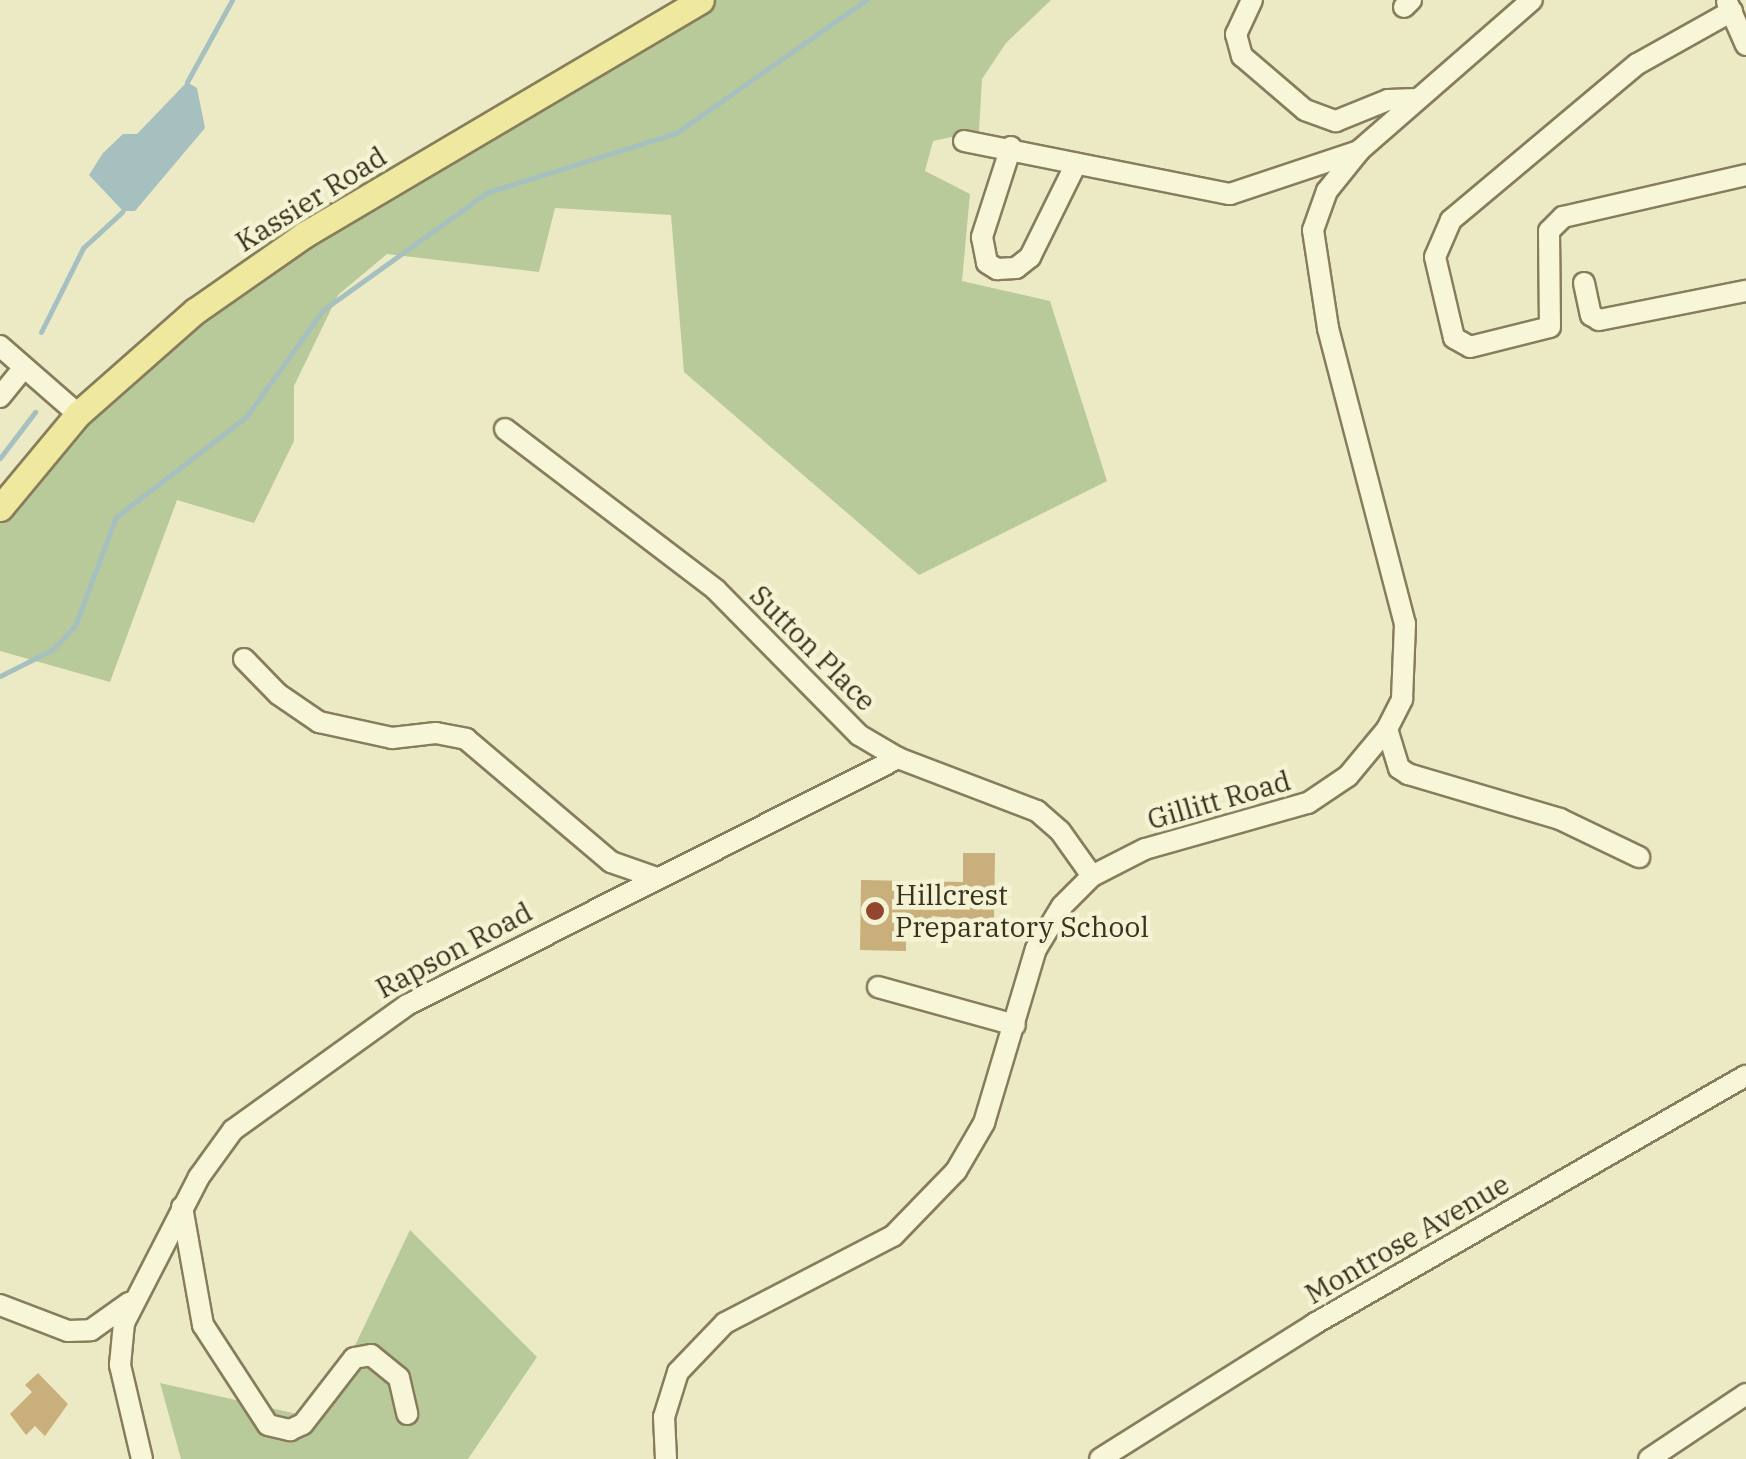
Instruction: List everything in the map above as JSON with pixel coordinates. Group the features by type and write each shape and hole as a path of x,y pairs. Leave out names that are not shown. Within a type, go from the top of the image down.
{"main road":[{"name":"Kassier Road","path":"0,508 78,414 195,311 261,264 701,0"}],"street":[{"path":"1252,0 1236,34 1242,56 1305,110 1336,121 1388,100 1417,98"},
{"name":"Gillitt Road","path":"666,1459 664,1417 678,1372 725,1323 757,1301 864,1254 931,1204 984,1123 1036,950 1062,906 1092,876 1146,849 1308,804 1348,776 1387,730 1402,700 1405,624 1313,258 1319,208 1360,150 1532,0"},
{"path":"1746,45 1729,6 1637,64 1452,220 1435,257 1454,338 1470,347 1550,327 1548,231 1563,217 1746,175"},
{"path":"964,141 1012,147 1076,164 1230,194 1360,150"},
{"path":"1012,147 982,238 987,263 997,269 1016,268 1030,256 1076,164"},
{"path":"1584,283 1591,315 1599,320 1746,291"},
{"path":"0,346 78,414"},
{"path":"0,397 24,367"},
{"name":"Sutton Place","path":"506,429 716,590 859,735 898,758 1037,811 1060,831 1092,876"},
{"path":"244,659 278,694 319,722 392,738 436,733 466,739 611,862 657,878"},
{"path":"1387,730 1399,768 1408,774 1560,819 1640,857"},
{"name":"Rapson Road","path":"142,1459 120,1365 130,1303 182,1208 233,1130 374,1024 898,758"},
{"path":"878,987 1015,1025"},
{"name":"Montrose Avenue","path":"1100,1459 1314,1324 1746,1076"},
{"path":"182,1208 203,1326 268,1425 290,1430 303,1424 354,1358 371,1354 398,1378 407,1414"},
{"name":"Rapson Road","path":"0,1305 68,1331 91,1330 130,1303"},
{"path":"1649,1459 1746,1394"}],"green space":[{"path":"701,0 1051,0 1006,43 982,79 979,131 933,141 925,171 970,194 962,281 1050,301 1107,481 919,575 684,372 671,215 555,208 539,272 387,254 338,295 294,386 294,441 254,523 177,500 110,682 0,651 0,508 195,311"},
{"path":"410,1230 537,1357 468,1459 181,1459 160,1383 320,1419"}],"water":[{"path":"187,82 197,88 205,128 135,211 123,211 89,175 103,153 123,134 137,134"}],"building":[{"path":"963,853 995,853 994,922 932,916 932,922 906,922 906,951 860,950 861,880 963,882"},
{"path":"38,1373 68,1404 45,1436 35,1426 26,1435 10,1414 32,1392 25,1385"}],"waterway":[{"path":"187,82 232,0"},
{"path":"0,676 52,650 75,626 116,517 246,417 323,310 488,192 676,133 866,0"},
{"path":"41,332 83,248 123,211"},
{"path":"0,458 35,412"}],"place":[{"name":"Hillcrest Preparatory School","path":"875,911"}]}
